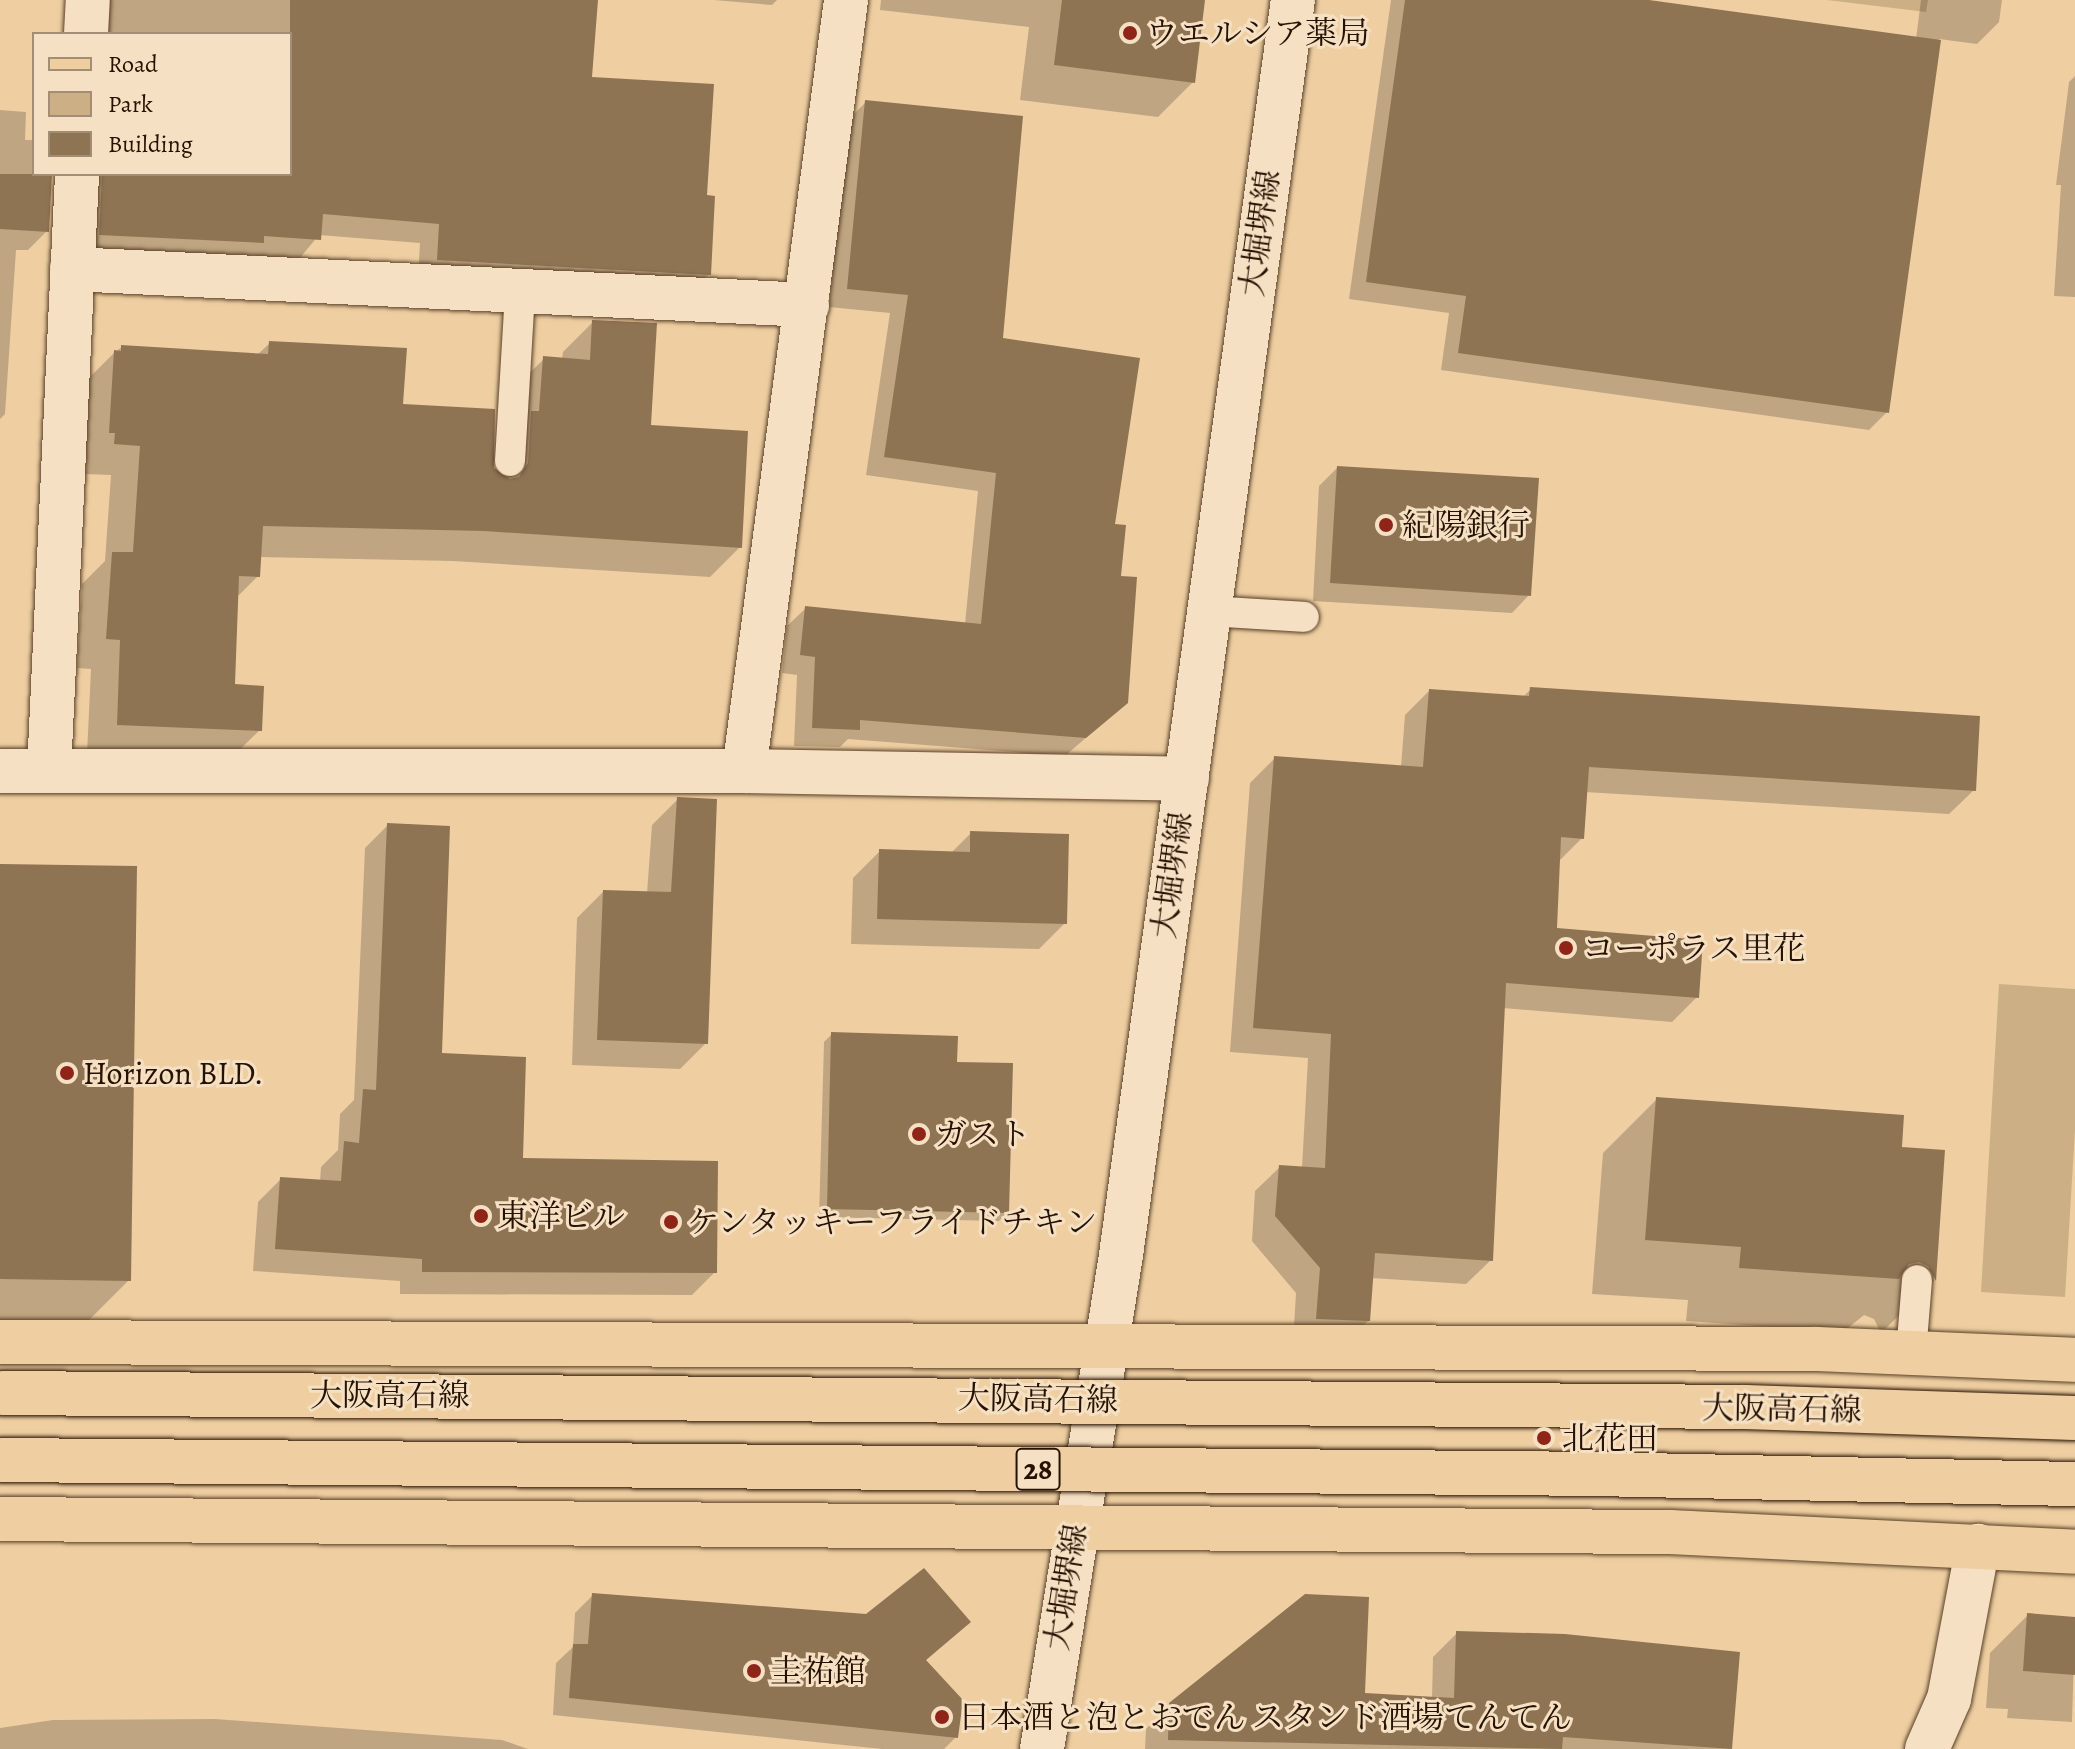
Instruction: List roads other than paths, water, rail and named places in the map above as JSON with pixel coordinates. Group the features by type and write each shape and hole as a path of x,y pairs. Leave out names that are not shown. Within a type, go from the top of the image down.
{"main road":[{"path":"0,1342 1107,1344 1911,1353 2075,1360"},
{"name":"大阪高石線","path":"1,1393 1730,1406 2075,1418"},
{"name":"28","path":"0,1460 1595,1474 2075,1484"},
{"path":"0,1519 1671,1532 2075,1552"}],"street":[{"path":"86,32 88,0"},
{"path":"744,771 846,0"},
{"name":"大堀堺線","path":"1042,1749 1075,1528 1107,1344 1293,0"},
{"path":"49,771 77,176"},
{"path":"72,269 807,305"},
{"path":"0,771 744,771 1187,779"},
{"path":"1927,1749 1949,1699 1978,1546"}],"lane":[{"path":"510,461 520,291"},
{"path":"1207,611 1304,617"},
{"path":"1911,1353 1917,1280"}],"place":[{"name":"ウエルシア薬局","path":"1130,33"},
{"name":"紀陽銀行","path":"1386,525"},
{"name":"コーポラス里花","path":"1566,948"},
{"name":"Horizon BLD.","path":"67,1073"},
{"name":"ガスト","path":"919,1134"},
{"name":"東洋ビル","path":"481,1216"},
{"name":"ケンタッキーフライドチキン","path":"671,1222"},
{"name":"北花田","path":"1544,1438"},
{"name":"圭祐館","path":"754,1671"},
{"name":"日本酒と泡とおでん スタンド酒場てんてん","path":"942,1717"}]}
